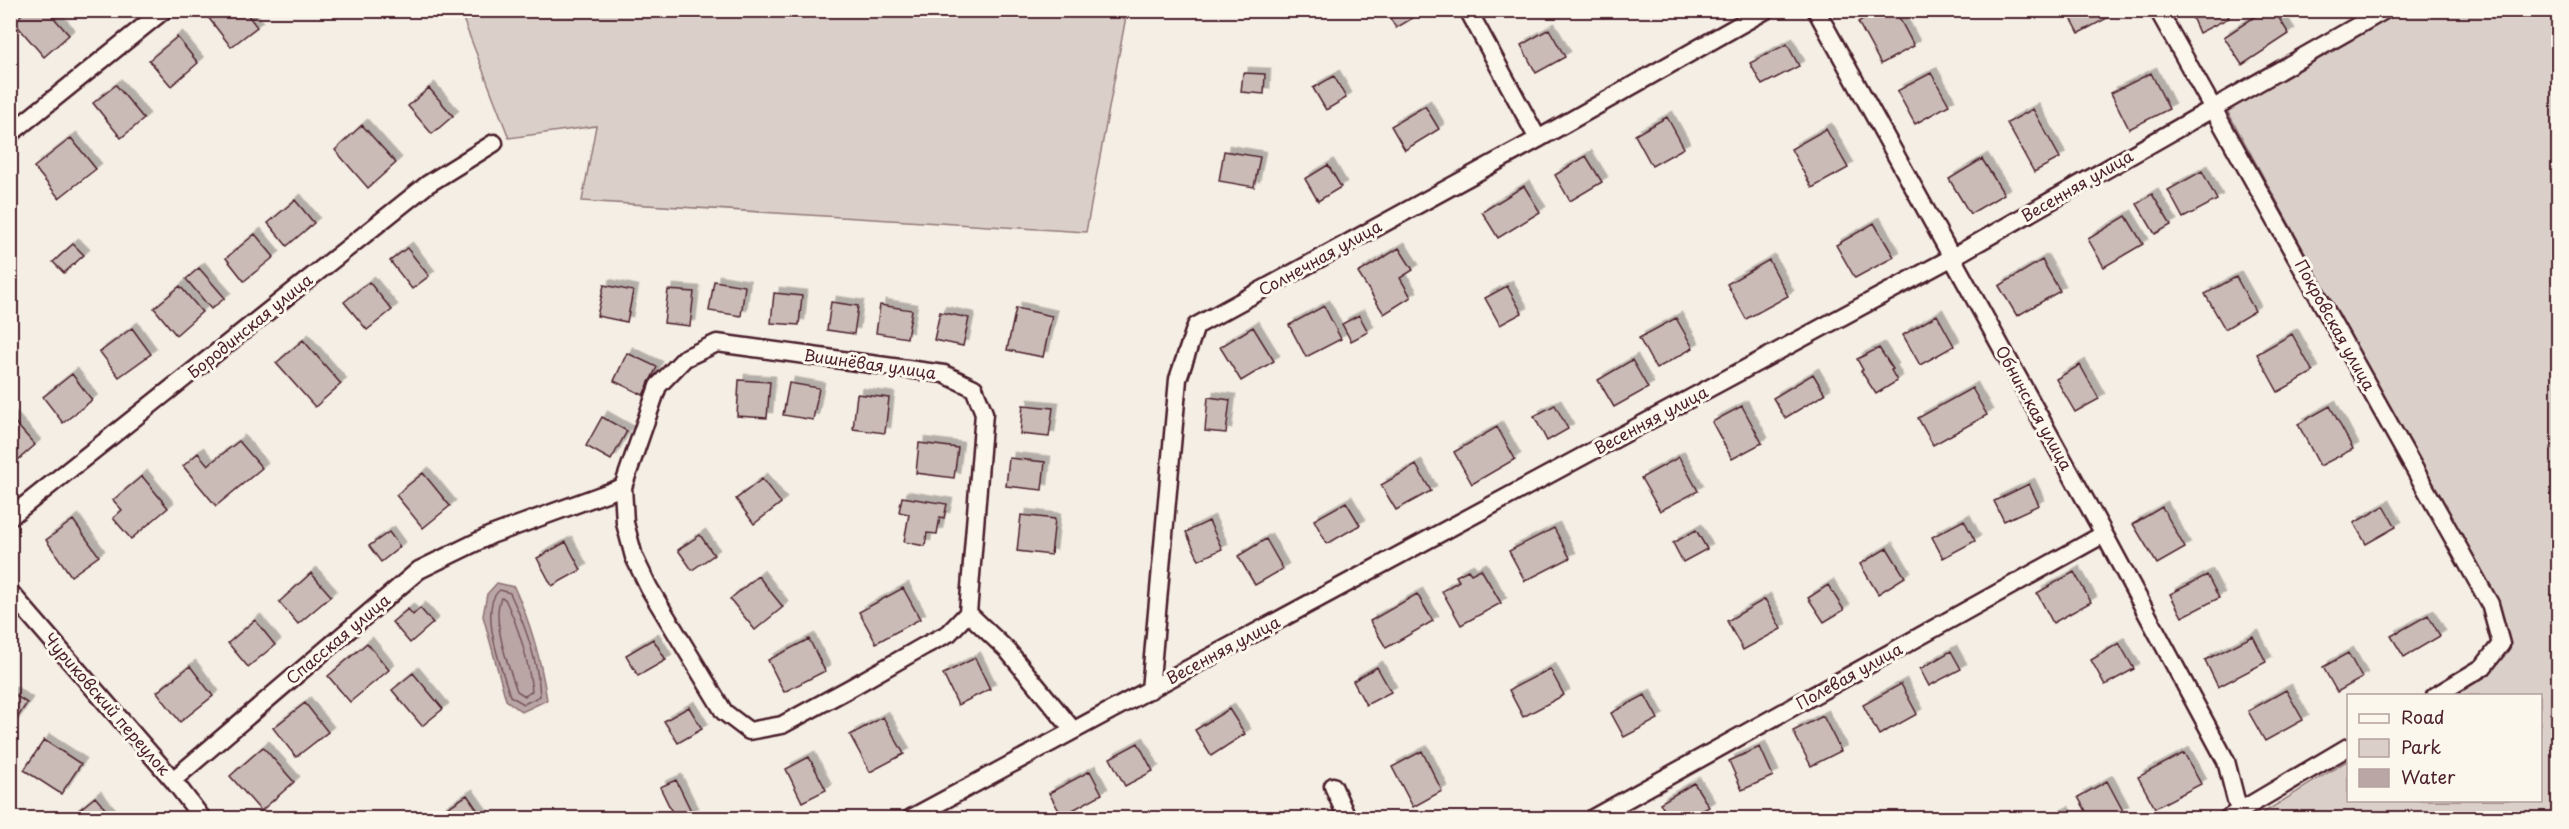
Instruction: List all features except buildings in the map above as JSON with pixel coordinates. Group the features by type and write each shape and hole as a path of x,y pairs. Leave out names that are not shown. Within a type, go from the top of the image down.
{"street":[{"path":"10,134 164,10"},
{"path":"1468,10 1538,139"},
{"name":"Солнечная улица","path":"1149,690 1178,379 1196,326 1538,139 1766,10"},
{"name":"Обнинская улица","path":"1816,10 2226,761 2233,815"},
{"name":"Покровская улица","path":"2158,10 2215,108 2490,604 2501,644 2483,667 2437,694"},
{"name":"Весенняя улица","path":"911,819 1951,258 2385,10"},
{"name":"Бородинская улица","path":"10,517 428,184 494,143"},
{"name":"Вишнёвая улица","path":"624,487 658,386 685,358 717,344 944,374 974,388 984,413 968,613"},
{"path":"624,487 625,523 634,557 649,588 724,712 749,731 782,725 842,693 950,633 968,613 1008,651 1073,730"},
{"name":"Спасская улица","path":"173,780 420,570 491,534 624,487"},
{"name":"Полевая улица","path":"1593,819 2104,534"},
{"name":"Чуриковский переулок","path":"10,592 173,780 202,819"},
{"path":"2233,815 2347,748"},
{"path":"1333,786 1347,819"}],"green space":[{"path":"460,11 1127,11 1086,232 582,201 596,126 509,138"},
{"path":"2384,11 2558,11 2558,818 2255,818 2347,761 2347,802 2542,802 2542,694 2454,694 2487,674 2510,647 2496,602 2223,103"}],"water":[{"path":"497,583 514,587 530,628 545,685 547,700 522,712 506,700 483,616 487,594"}]}
